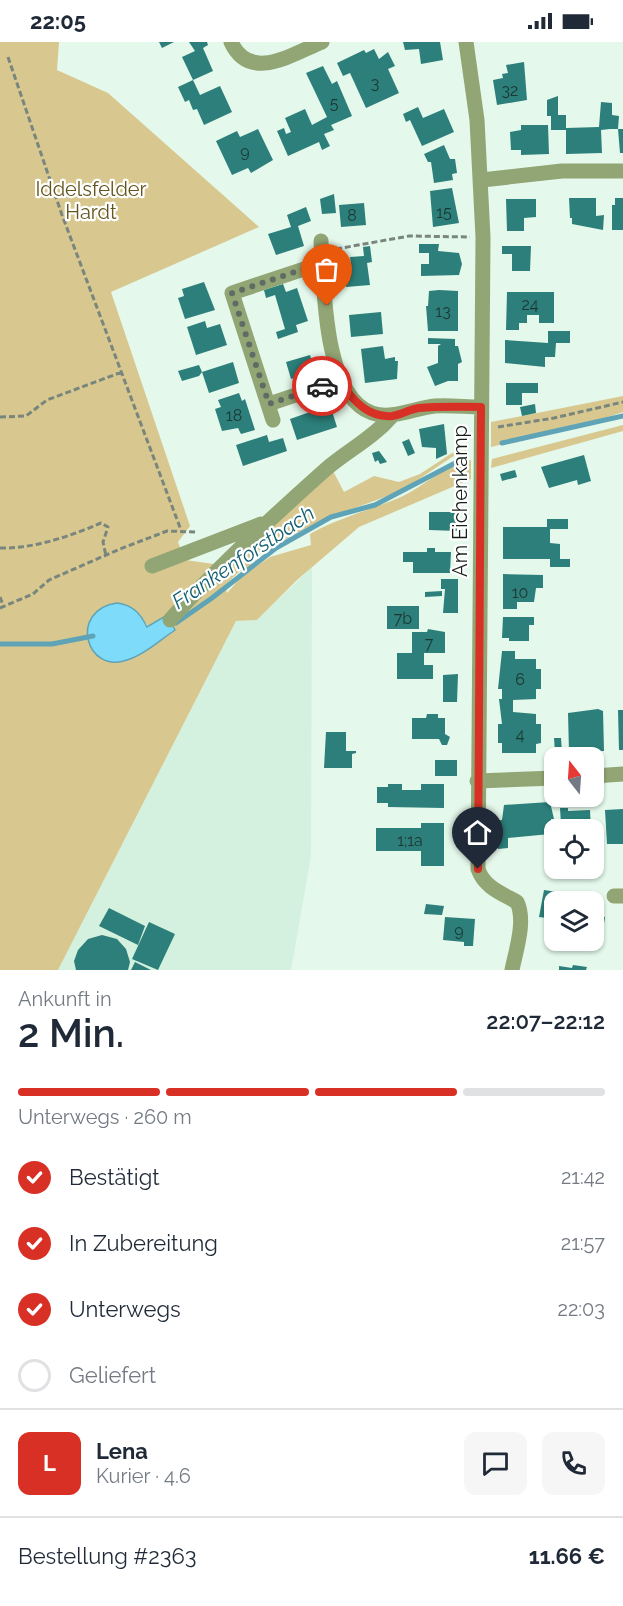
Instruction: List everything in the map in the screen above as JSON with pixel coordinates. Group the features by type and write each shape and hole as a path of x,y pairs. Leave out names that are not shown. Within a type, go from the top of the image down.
{"street":[{"path":"231,42 247,61 267,65 322,42"},
{"name":"Am Eichenkamp","path":"466,42 482,180 483,237 478,869 482,879 488,885 517,902 519,907 521,918 512,970"},
{"path":"482,180 562,171 623,171"},
{"path":"322,254 331,345 340,380 354,401 372,413 392,416"},
{"path":"273,420 232,293 307,268 322,254"},
{"path":"269,404 340,380"},
{"path":"170,621 217,569 344,454 380,429 392,416 411,409 437,406 481,407"},
{"path":"152,566 271,520"},
{"path":"604,775 623,774"},
{"path":"477,781 544,778"}],"path":[{"path":"8,57 62,215 182,530"},
{"path":"322,254 409,237 483,237"},
{"path":"0,417 26,416 48,400 122,372"},
{"path":"481,429 554,418 623,402"},
{"path":"0,548 15,548 70,537 101,523 108,527 103,542 106,556"},
{"path":"0,597 2,607 33,594 49,580 167,531 202,532"}],"shaded area":[{"path":"312,567 311,856 291,970 58,970 236,621 257,620"}],"green space":[{"name":"Iddelsfelder Hardt","path":"0,42 59,42 57,70 108,93 259,227 111,292 190,526 178,542 185,560 214,564 332,469 344,492 374,476 399,482 420,474 452,453 467,450 452,457 401,491 320,521 291,536 256,557 250,567 239,572 225,585 227,593 243,575 270,557 311,545 310,534 401,497 452,466 471,460 471,479 359,527 297,580 257,620 236,621 58,970 0,970","holes":["132,607 149,627 89,644"]},
{"path":"623,396 623,412 590,423 491,447 491,422"},
{"path":"623,425 623,431 491,468 492,459"}],"water":[{"path":"117,603 135,610 147,627 167,615 175,630 133,658 113,662 101,658 93,650 88,640 88,628 92,617 102,608"}],"building":[{"path":"159,42 174,42 162,48"},
{"path":"189,42 207,42 208,45 203,48 213,71 193,80 182,57 195,51"},
{"path":"403,42 440,42 443,60 421,64 419,49 405,50"},
{"path":"374,49 379,59 388,52 395,66 388,69 399,93 366,108 350,73 343,76 337,63 364,50 366,53"},
{"path":"524,62 527,100 497,105 493,80 503,78 502,74 508,73 506,65"},
{"path":"323,66 332,84 337,81 352,116 331,125 334,130 324,134 330,146 322,150 319,142 288,156 277,131 284,128 286,134 291,132 285,118 305,109 312,125 327,117 306,73"},
{"path":"193,80 200,95 220,86 232,112 204,125 197,109 193,110 189,100 185,102 178,87"},
{"path":"558,96 558,115 566,115 566,128 599,127 601,102 612,103 612,115 619,116 618,129 601,130 602,153 566,154 566,130 551,130 551,116 547,116 547,100"},
{"path":"418,107 423,118 444,109 454,132 422,146 410,120 406,122 403,114"},
{"path":"521,125 548,125 549,154 521,155 521,150 511,150 510,132 521,130"},
{"path":"258,129 273,160 251,173 248,168 232,175 216,141 237,131 240,137"},
{"path":"618,129 623,129 623,153 620,153"},
{"path":"444,145 450,159 455,159 457,173 452,174 453,180 434,183 431,162 428,162 424,154"},
{"path":"452,188 459,223 433,227 430,191"},
{"path":"334,194 336,213 322,214 320,199"},
{"path":"569,198 596,198 596,216 604,215 603,230 572,224"},
{"path":"615,198 623,198 623,230 612,230 612,205 615,205"},
{"path":"506,199 536,199 536,217 524,218 524,231 507,231"},
{"path":"364,203 366,225 341,227 339,205"},
{"path":"306,207 311,221 298,226 304,246 276,255 268,234 291,227 287,215"},
{"path":"419,244 439,244 438,251 459,253 462,264 459,275 421,276 421,264 429,264 429,253 419,253"},
{"path":"370,246 372,262 367,263 370,285 346,287 343,265 351,265 350,257 364,256 363,247"},
{"path":"502,246 531,246 530,271 512,271 512,254 502,254"},
{"path":"204,282 215,310 185,319 178,298 184,296 182,289"},
{"path":"283,284 286,292 297,288 308,321 296,325 298,332 278,339 276,332 285,329 275,295 266,298 264,290"},
{"path":"429,291 458,291 458,331 428,331 426,306 428,306"},
{"path":"507,292 554,292 554,323 539,323 539,315 527,315 527,323 519,323 519,330 506,330"},
{"path":"381,312 383,334 351,337 349,315"},
{"path":"205,321 207,328 220,324 227,345 196,355 187,327"},
{"path":"548,331 570,331 570,343 556,343 555,357 545,357 545,367 505,363 505,340 548,343"},
{"path":"428,338 455,339 455,346 458,346 462,362 458,364 458,381 448,381 435,386 427,367 438,363 438,346 441,344 428,344"},
{"path":"383,346 385,359 395,357 395,361 398,361 397,379 365,383 361,349"},
{"path":"310,355 315,371 310,373 312,380 296,385 294,378 291,379 286,362"},
{"path":"233,362 239,383 209,393 202,372"},
{"path":"199,365 202,372 199,376 182,381 178,371"},
{"path":"506,383 538,383 538,393 522,393 522,405 506,405"},
{"path":"239,393 242,401 245,399 255,430 241,434 238,428 222,431 215,409 221,407 218,400"},
{"path":"535,404 536,413 522,416 520,407"},
{"path":"330,405 337,427 297,440 290,419"},
{"path":"444,424 447,454 436,459 436,448 422,447 419,429"},
{"path":"267,435 269,442 283,438 287,451 243,466 236,445"},
{"path":"409,439 415,453 408,456 402,442"},
{"path":"379,451 387,462 380,464 378,460 375,462 372,453"},
{"path":"584,455 591,481 578,485 577,480 549,488 541,467"},
{"path":"515,470 517,477 502,481 500,474"},
{"path":"429,512 458,512 455,519 458,531 429,530"},
{"path":"547,519 568,519 568,529 550,529 550,543 560,544 560,559 570,559 570,567 550,567 550,559 503,559 503,527 547,527"},
{"path":"427,548 435,548 435,552 451,552 450,573 413,573 413,562 403,562 403,552 427,552"},
{"path":"503,574 543,575 543,588 536,588 534,602 517,602 517,609 503,609"},
{"path":"441,579 458,579 458,613 443,613 445,589 441,589"},
{"path":"442,591 442,596 425,597 425,592"},
{"path":"387,606 419,606 419,629 387,629"},
{"path":"503,617 534,617 534,625 529,625 529,641 509,641 509,638 502,638"},
{"path":"428,629 445,632 445,653 424,653 424,665 433,665 433,679 397,679 397,653 412,653 412,632 427,632"},
{"path":"502,651 515,651 515,659 536,659 536,669 541,669 541,689 536,689 536,699 513,700 513,712 536,714 536,724 541,724 541,743 536,744 536,753 502,753 502,743 498,743 498,724 502,724 499,699 502,699 502,689 498,689"},
{"path":"458,674 457,702 443,702 443,675"},
{"path":"598,709 603,711 604,747 569,747 568,713"},
{"path":"618,710 623,710 623,750 619,750"},
{"path":"427,714 438,714 438,718 445,718 445,734 450,737 447,745 442,745 439,739 412,739 412,718 426,718"},
{"path":"326,732 346,732 346,751 356,751 352,754 352,768 324,768"},
{"path":"554,738 561,738 562,747 555,747"},
{"path":"435,760 457,760 457,776 435,776"},
{"path":"388,784 402,784 402,790 421,790 421,784 444,784 444,808 388,807 388,803 377,803 377,787 388,787"},
{"path":"544,802 544,807 551,807 554,819 544,819 544,835 508,838 508,848 498,849 497,839 489,839 489,821 502,820 504,805"},
{"path":"560,808 568,808 568,811 590,810 590,819 561,819"},
{"path":"623,809 623,844 607,844 605,810"},
{"path":"421,823 444,823 444,866 421,866 421,851 376,851 376,828 421,828"},
{"path":"544,890 550,891 544,891 544,918 539,917"},
{"path":"426,904 444,906 442,915 424,914"},
{"path":"109,908 145,926 138,945 99,926"},
{"path":"445,917 475,919 473,946 464,946 464,942 443,940"},
{"path":"149,922 175,934 158,970 132,959"},
{"path":"102,935 117,939 126,949 130,962 128,970 76,970 74,961 78,950 88,939"},
{"path":"135,962 151,970 131,970"},
{"path":"573,965 587,967 586,970 559,970 559,966 572,968"}],"waterway":[{"name":"Frankenforstbach","path":"502,443 623,416"},
{"name":"Frankenforstbach","path":"176,623 276,548 331,517 375,505 459,461"},
{"name":"Frankenforstbach","path":"0,644 52,644 93,636"}],"way so far":[{"path":"322,386 269,404 232,293 307,268 323,268 327,306"}],"route":[{"path":"322,386 340,380 354,401 372,413 392,416 411,409 437,406 481,407 478,869"}]}
